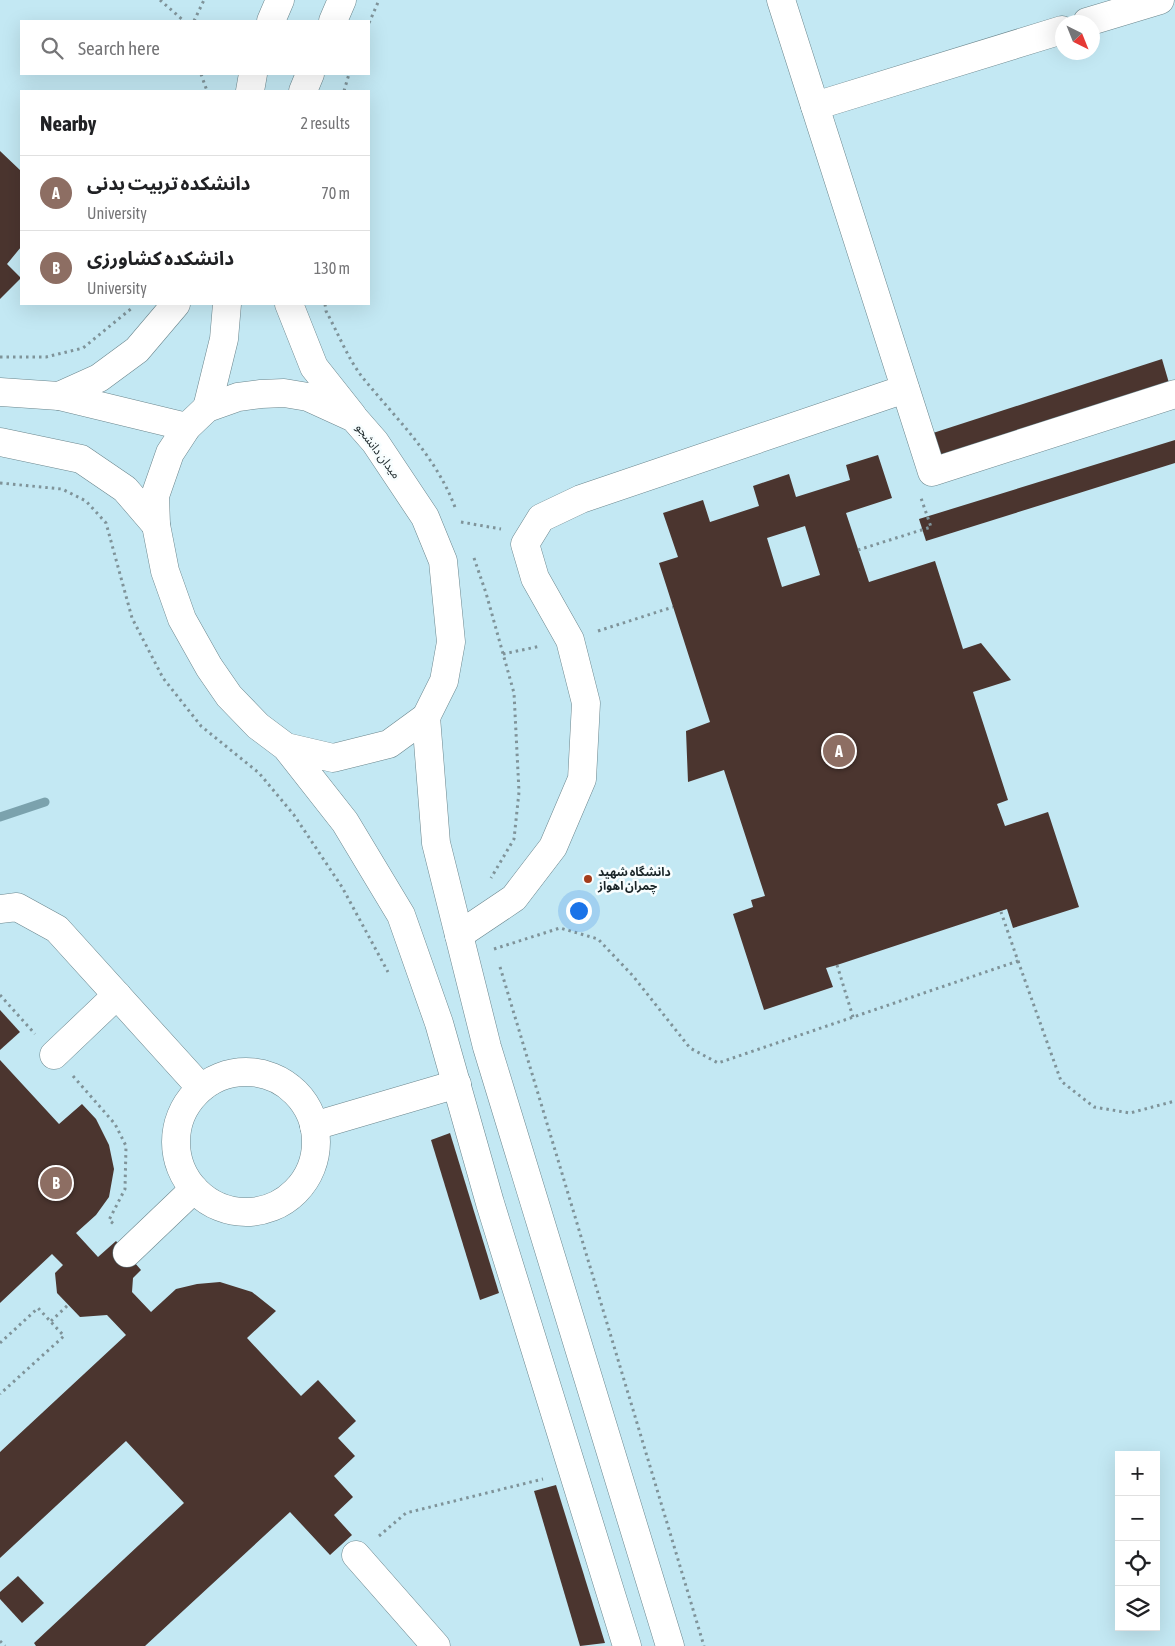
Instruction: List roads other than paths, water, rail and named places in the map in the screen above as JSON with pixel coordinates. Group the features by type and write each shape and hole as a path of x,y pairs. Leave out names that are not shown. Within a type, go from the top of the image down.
{"lane":[{"path":"271,20 280,0"},
{"path":"333,20 342,0"},
{"path":"781,0 932,472 1175,394"},
{"path":"1100,18 1160,0"},
{"path":"814,106 1055,32"},
{"path":"250,90 253,75"},
{"path":"303,90 310,75"},
{"path":"59,396 99,378 137,350 175,305"},
{"path":"207,408 224,339 228,305"},
{"path":"289,305 314,367 354,418"},
{"path":"459,935 514,898 554,847 582,779 586,703 570,640 535,578 525,544 541,518 581,499 905,388"},
{"path":"0,392 59,396 187,427"},
{"name":"میدان دانشجو","path":"284,393 308,397 354,418 374,442 425,517 443,562 451,642 444,681 426,716 388,744 333,758 286,747 258,726 229,696 182,619 165,571 156,525 155,496 170,453 187,427 207,408 238,397 284,393"},
{"path":"0,442 81,459 125,489 156,525"},
{"path":"426,716 436,843 486,1047 670,1646"},
{"path":"286,747 345,822 401,915 439,1023 490,1203 627,1646"},
{"path":"0,909 17,907 56,928 201,1088"},
{"path":"54,1055 117,995"},
{"path":"232,1073 266,1074 296,1090 314,1119 314,1126 316,1153 304,1185 277,1206 244,1214 211,1204 194,1189 186,1181 176,1148 181,1115 201,1088 232,1073"},
{"path":"314,1126 456,1084"},
{"path":"130,1249 194,1189"},
{"path":"356,1555 436,1646"}],"waterway":[{"path":"0,817 45,802"}],"place":[{"name":"دانشکده تربیت بدنی","path":"839,751"},
{"name":"دانشگاه شهید چمران اهواز","path":"588,879"},
{"name":"دانشکده کشاورزی","path":"56,1183"}]}
